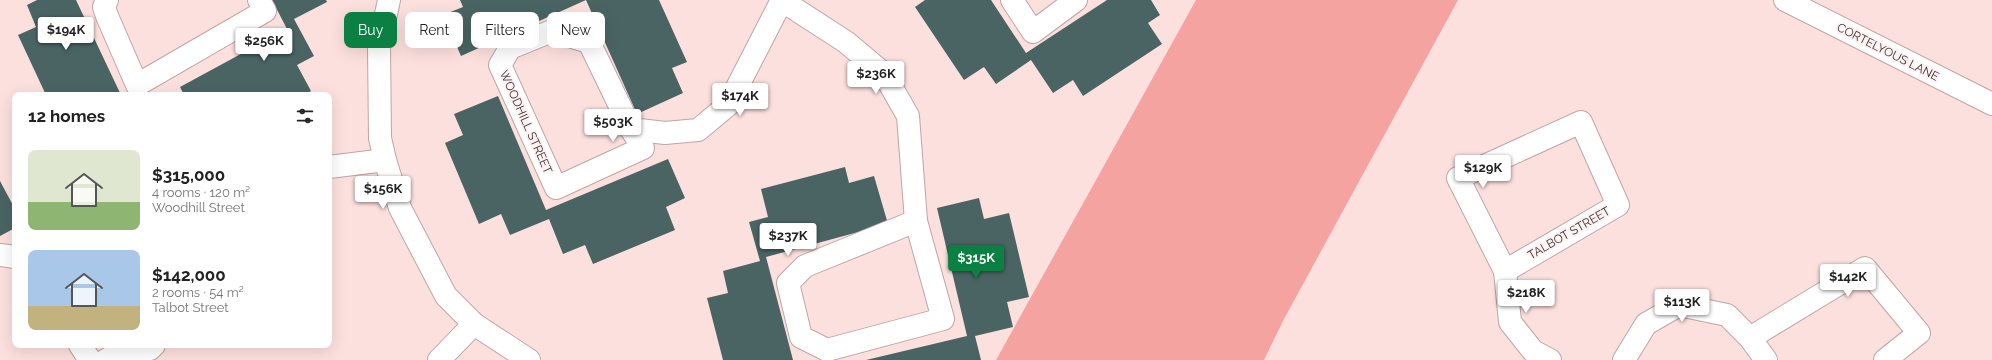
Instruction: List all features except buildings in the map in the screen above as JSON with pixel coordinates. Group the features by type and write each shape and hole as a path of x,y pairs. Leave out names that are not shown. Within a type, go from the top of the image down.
{"street":[{"path":"107,0 104,8 139,90 265,11 258,0"},
{"path":"389,0 379,47 380,138 385,160 400,208 446,296 474,324 529,360"},
{"path":"631,129 665,133 698,130 728,105 782,0 846,42 884,74 908,116 916,221 943,319 827,350 801,337 788,283 805,266 916,221"},
{"path":"1012,0 1032,32 1076,0"},
{"name":"CORTELYOUS LANE","path":"1785,0 1992,104"},
{"name":"WOODHILL STREET","path":"552,31 589,42 631,129 643,148 556,188 500,65 510,48 552,31"},
{"name":"TALBOT STREET","path":"1504,271 1618,205 1581,122 1458,178 1504,271 1510,322 1533,350 1550,360"},
{"path":"332,167 385,160"},
{"path":"0,255 12,257"},
{"path":"1750,338 1865,268 1919,333 1884,360"},
{"path":"1624,360 1646,324 1679,306 1727,315 1750,338 1766,360"},
{"path":"439,360 474,324"},
{"path":"82,348 90,360"},
{"path":"106,360 118,353 151,348"}],"shaded area":[{"path":"1196,0 1458,0 1284,319 1264,360 996,360"}]}
